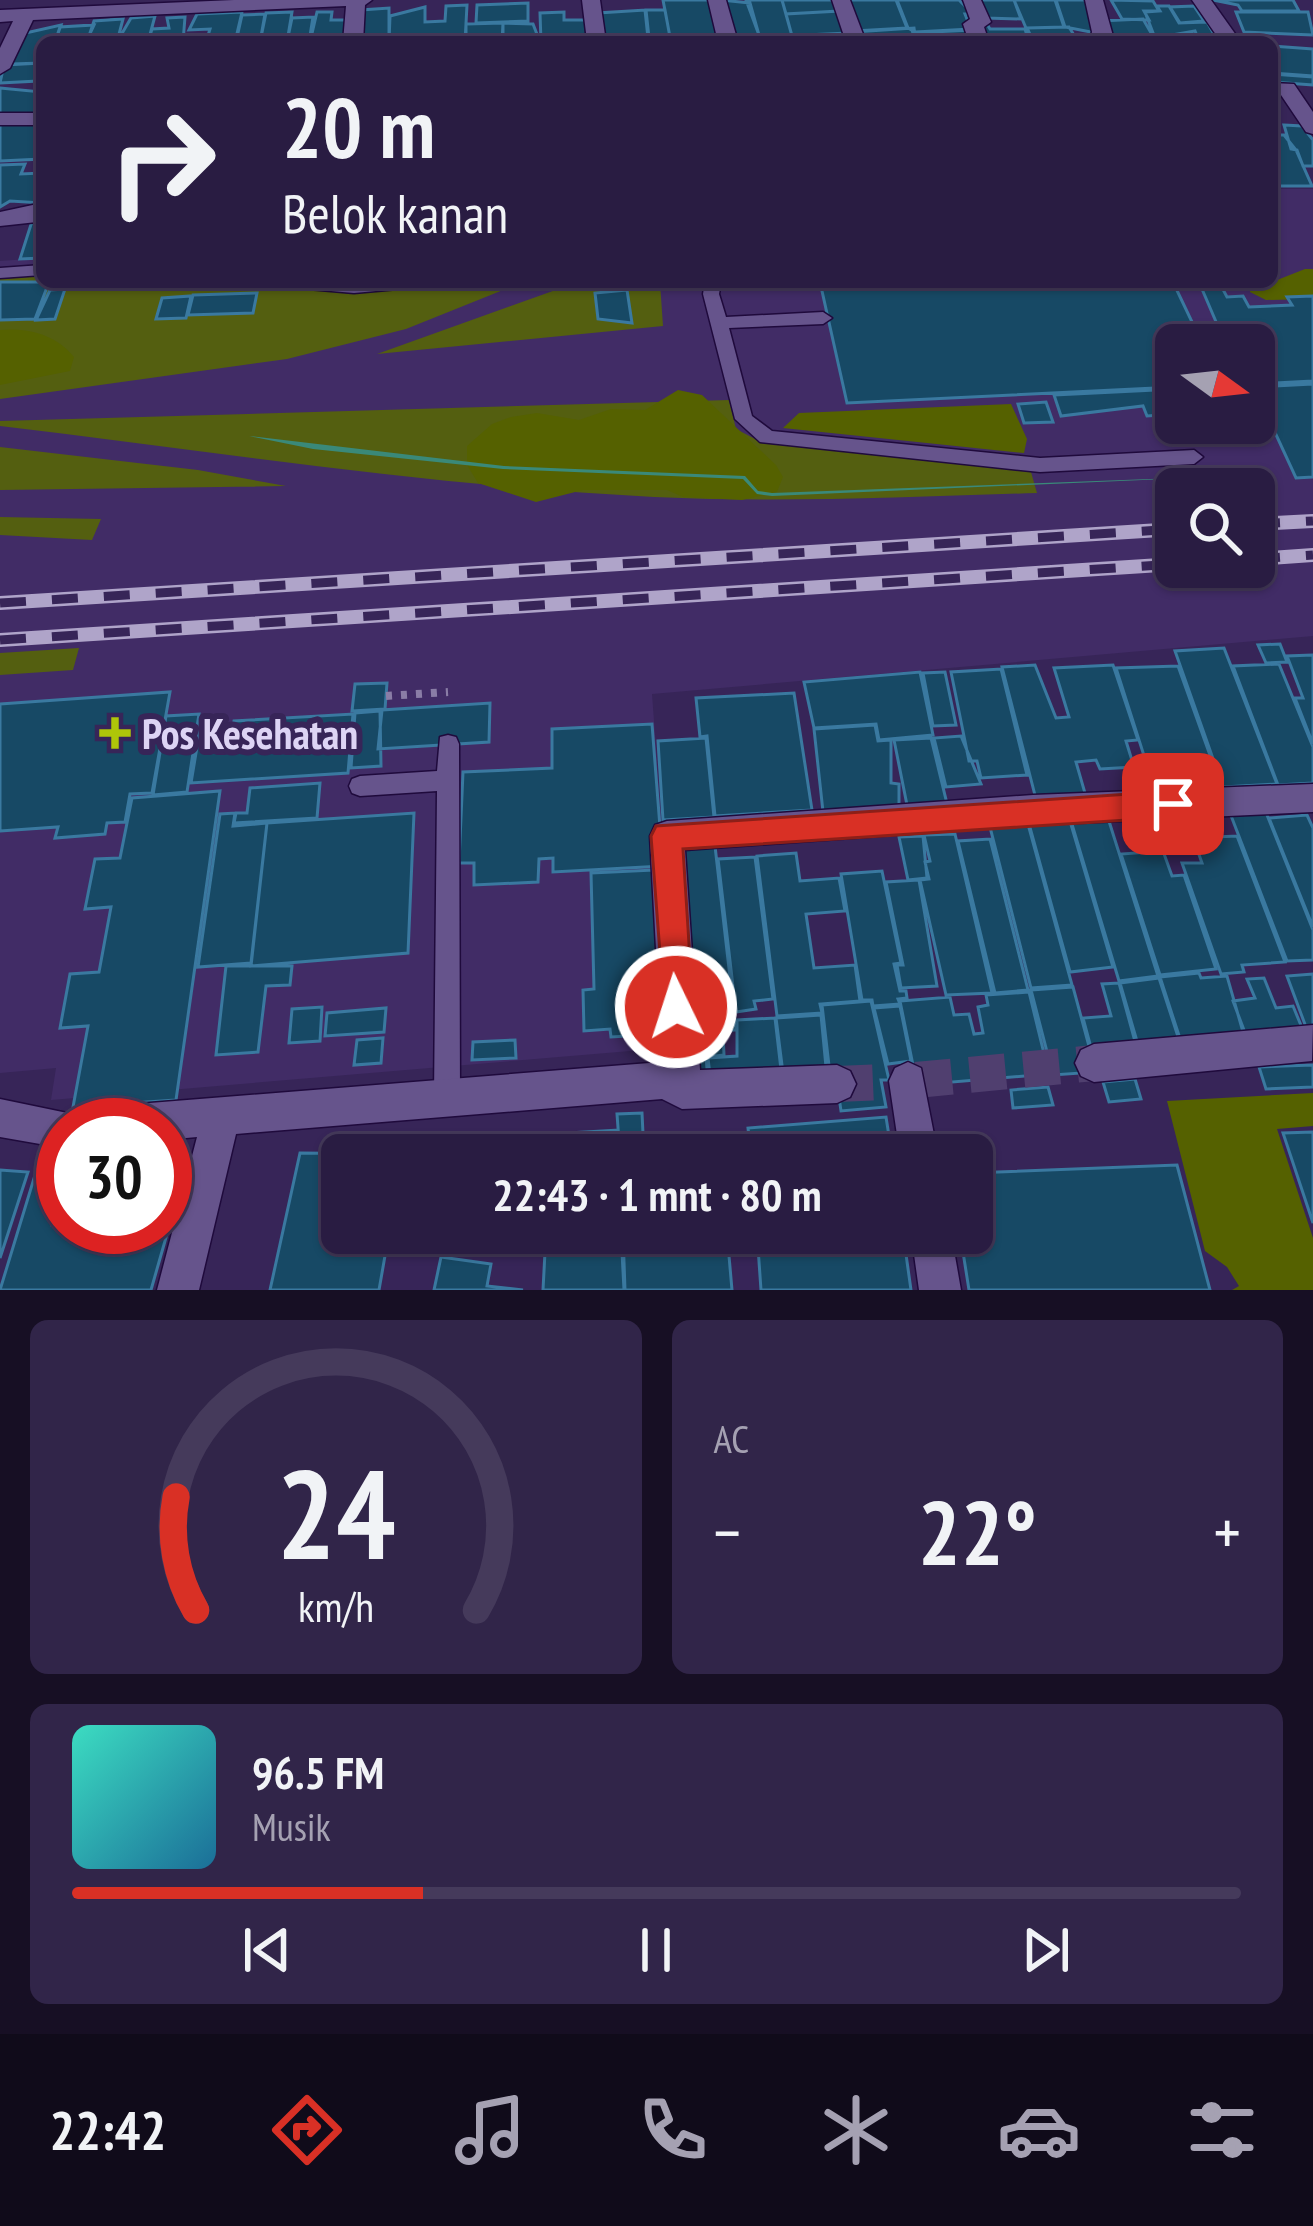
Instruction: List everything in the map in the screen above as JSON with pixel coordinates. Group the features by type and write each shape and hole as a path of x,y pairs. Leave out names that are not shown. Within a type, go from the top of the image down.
{"street":[{"path":"0,16 159,5 359,0 354,36"},
{"path":"591,0 596,36"},
{"path":"717,0 726,36"},
{"path":"842,0 854,36"},
{"path":"973,0 981,22 973,24 977,36"},
{"path":"1094,0 1103,36"},
{"path":"1201,0 1227,36"},
{"path":"0,68 26,15"},
{"path":"1280,88 1313,88"},
{"path":"1280,88 1313,128"},
{"path":"0,119 36,119"},
{"path":"0,218 36,213"},
{"path":"682,1090 667,836 1033,810 1313,798"},
{"path":"1094,1064 1312,1043"},
{"path":"192,1118 666,1080 682,1090 837,1084"},
{"path":"902,1081 914,1134"},
{"path":"178,1290 221,1116"},
{"path":"0,1118 36,1124"},
{"path":"934,1254 940,1290"}],"lane":[{"path":"0,272 36,270"},
{"path":"714,288 744,419 767,437 1040,465 1195,457"},
{"path":"719,323 823,318"},
{"path":"447,1097 448,744"},
{"path":"360,786 448,780"}],"path":[{"path":"386,696 448,699"}],"shaded area":[{"path":"1278,189 1313,189 1313,636 652,694 665,869 666,1048 75,1098 51,1098 56,1068 0,1073 0,261 36,258 36,288 1278,288"},
{"path":"36,276 36,288 296,288 354,294 404,288 508,288 406,329 287,359 0,399 0,279"},
{"path":"561,288 660,288 663,326 377,354"},
{"path":"729,400 736,429 761,442 1024,468 1031,472 1037,493 749,499 572,492 408,477 0,426 0,421"},
{"path":"249,436 504,466 745,476 758,491 772,493 1155,479 772,496 757,494 743,479 503,469 313,449"},
{"path":"0,447 198,470 286,486 0,490"},
{"path":"0,517 101,519 92,540 0,535"},
{"path":"79,648 73,670 0,675 0,653"}],"green space":[{"path":"1313,269 1313,299 1266,300 1250,292 1250,288 1278,288 1278,280"},
{"path":"0,330 31,331 59,343 74,357 70,371 0,385"},
{"path":"678,390 702,395 776,465 783,477 777,492 742,500 683,497 667,490 583,490 536,502 478,483 467,465 467,446 492,424 511,417 537,413 579,420 611,409 645,410"},
{"path":"1011,404 1027,439 1024,453 783,428 799,413"},
{"path":"1313,1093 1313,1126 1277,1129 1313,1238 1313,1290 1232,1290 1239,1286 1227,1267 1205,1251 1167,1101"}],"building":[{"path":"663,0 715,0 725,36 670,36"},
{"path":"721,0 750,3 759,35 731,36"},
{"path":"746,0 782,0 792,36 759,35"},
{"path":"782,0 836,0 839,11 786,14"},
{"path":"846,0 896,0 907,28 854,31"},
{"path":"897,0 959,0 973,14 965,14 971,29 915,32 908,28"},
{"path":"978,0 1014,0 1021,19 986,18"},
{"path":"1014,0 1055,0 1064,27 1026,28"},
{"path":"1056,0 1092,0 1101,34 1065,27"},
{"path":"1111,0 1153,1 1159,11 1144,11 1149,20 1122,19"},
{"path":"1213,0 1293,0 1299,11 1242,11 1238,5"},
{"path":"528,3 528,21 476,23 477,5"},
{"path":"467,5 465,36 389,36 390,16 425,7 425,22 445,21 446,6"},
{"path":"1157,6 1169,6 1179,23 1207,22 1215,36 1197,36 1195,31 1154,36 1145,12 1160,11"},
{"path":"1194,6 1204,21 1180,23 1170,7"},
{"path":"389,8 389,36 359,36 361,10"},
{"path":"645,10 648,36 601,36 598,13"},
{"path":"646,10 665,10 670,36 649,36"},
{"path":"840,11 847,33 792,36 786,14"},
{"path":"242,12 236,36 208,36 210,29 189,30 197,14"},
{"path":"292,12 288,36 261,36 266,13"},
{"path":"317,12 332,12 331,20 347,20 344,36 311,36"},
{"path":"564,12 564,20 589,20 591,36 541,36 540,13"},
{"path":"1236,12 1308,12 1313,35 1244,32"},
{"path":"265,14 261,36 237,36 242,15"},
{"path":"155,16 150,36 120,36 131,18"},
{"path":"185,17 183,36 150,36 152,29 169,28 167,18"},
{"path":"313,17 310,36 288,36 292,18"},
{"path":"123,19 119,36 89,36 94,21"},
{"path":"1143,19 1153,36 1108,36 1099,21"},
{"path":"503,23 502,36 466,36 466,24"},
{"path":"503,23 533,24 538,36 503,36"},
{"path":"61,25 57,36 36,36 36,63 11,64 21,34"},
{"path":"94,25 89,36 57,36 60,27"},
{"path":"976,25 1025,29 1027,36 981,36"},
{"path":"1069,27 1075,36 1031,36 1027,28"},
{"path":"914,28 915,36 855,36 853,32"},
{"path":"972,30 974,36 914,36"},
{"path":"847,33 849,36 786,36"},
{"path":"1278,46 1313,49 1313,76 1278,73"},
{"path":"36,63 36,81 0,83 4,65"},
{"path":"1278,74 1313,77 1313,85 1278,82"},
{"path":"0,88 36,91 36,118 0,115"},
{"path":"36,120 36,159 0,161 0,122"},
{"path":"1284,125 1302,126 1313,140 1313,166 1303,166 1297,150 1291,149"},
{"path":"1278,135 1284,135 1296,150 1312,186 1278,186"},
{"path":"25,164 21,174 36,173 36,203 10,201 0,207 0,165"},
{"path":"34,215 36,215 36,258 20,259"},
{"path":"0,282 36,282 36,288 47,288 35,319 0,320"},
{"path":"821,288 1176,288 1193,324 1155,324 1155,388 847,403"},
{"path":"1202,288 1222,288 1227,297 1243,296 1249,307 1292,305 1287,297 1313,296 1313,381 1275,383 1275,324 1217,324"},
{"path":"65,289 55,319 36,320 50,290"},
{"path":"627,290 632,323 598,319 595,293"},
{"path":"257,293 253,313 188,315 193,295"},
{"path":"191,296 186,318 156,319 162,298"},
{"path":"1313,384 1313,477 1296,478 1275,432 1275,386"},
{"path":"1155,390 1155,415 1147,416 1143,406 1061,416 1054,395"},
{"path":"1046,402 1053,422 1024,423 1018,404"},
{"path":"1280,644 1287,662 1266,663 1258,645"},
{"path":"1224,648 1277,784 1223,787 1175,651"},
{"path":"1313,655 1313,744 1295,698 1303,698 1287,656"},
{"path":"1279,664 1313,747 1313,783 1278,785 1233,666"},
{"path":"1035,665 1056,718 1069,717 1054,668 1113,665 1138,740 1126,741 1134,767 1100,769 1096,760 1076,762 1087,800 1037,803 1002,667"},
{"path":"1178,666 1220,783 1168,785 1160,761 1146,762 1116,668"},
{"path":"1001,669 1027,775 981,778 977,761 969,761 951,672"},
{"path":"920,672 933,735 879,740 876,724 814,728 804,682"},
{"path":"945,672 956,725 933,726 923,673"},
{"path":"387,683 385,709 352,711 355,684"},
{"path":"170,692 152,793 130,794 125,822 107,823 105,834 55,838 58,827 0,831 0,704"},
{"path":"794,693 812,810 715,816 707,736 700,737 696,698"},
{"path":"490,703 489,742 378,749 382,710"},
{"path":"380,711 381,766 351,768 355,713"},
{"path":"199,714 187,792 153,795 166,716"},
{"path":"353,714 348,773 191,783 200,729 233,727 234,721"},
{"path":"652,724 663,866 553,872 553,858 539,859 538,882 474,885 474,863 459,863 463,772 552,768 552,729"},
{"path":"875,725 878,741 891,740 891,783 899,784 899,817 824,821 814,729"},
{"path":"961,736 981,784 946,787 934,738"},
{"path":"706,738 714,817 663,820 658,741"},
{"path":"931,738 949,812 908,810 894,740"},
{"path":"320,783 317,818 234,823 236,813 247,813 250,788"},
{"path":"220,791 176,1098 75,1098 88,1026 60,1028 70,974 99,972 111,907 85,909 95,859 120,858 132,798"},
{"path":"1265,810 1313,930 1313,960 1287,961 1230,813"},
{"path":"235,813 233,826 267,823 251,963 198,967 220,814"},
{"path":"414,813 408,953 251,966 267,823"},
{"path":"1307,815 1313,828 1313,927 1269,818"},
{"path":"1108,818 1158,976 1119,981 1071,821"},
{"path":"1070,821 1113,967 1070,972 1029,824"},
{"path":"1028,824 1072,985 1031,988 990,827"},
{"path":"955,834 992,993 946,995 920,880 929,879 924,835"},
{"path":"923,836 927,878 908,880 899,837"},
{"path":"1237,836 1285,962 1242,965 1244,972 1221,974 1182,863 1202,863 1193,838"},
{"path":"990,839 1028,990 995,993 958,841"},
{"path":"715,846 736,1030 686,1034 679,848"},
{"path":"1163,851 1172,876 1184,875 1216,969 1160,975 1121,854"},
{"path":"796,853 800,881 839,878 845,911 806,914 814,968 855,965 860,1001 820,1004 822,1013 777,1016 757,856"},
{"path":"755,857 773,999 754,1001 756,1009 736,1012 718,859"},
{"path":"654,870 663,1034 611,1037 610,1029 584,1031 583,990 594,989 591,873"},
{"path":"882,871 901,963 894,964 900,991 906,991 907,998 898,999 900,1004 873,1006 872,1000 862,1000 841,874"},
{"path":"919,880 937,986 901,988 897,965 903,965 886,882"},
{"path":"226,966 292,966 290,985 266,986 258,1052 216,1055"},
{"path":"1199,973 1201,978 1227,976 1247,1046 1184,1051 1160,977"},
{"path":"1313,974 1313,1046 1287,976"},
{"path":"1159,978 1183,1052 1141,1055 1120,983"},
{"path":"1264,978 1276,1008 1293,1006 1307,1040 1250,1046 1233,1001 1255,998 1247,979"},
{"path":"1119,983 1139,1056 1094,1059 1083,1018 1111,1016 1102,984"},
{"path":"1073,987 1096,1072 1053,1075 1031,990"},
{"path":"1029,992 1049,1074 917,1085 900,1001 950,997 954,1015 969,1014 974,1034 983,1033 978,1007 988,1005 986,995"},
{"path":"871,1001 889,1080 881,1080 886,1107 841,1111 837,1083 831,1083 822,1005"},
{"path":"900,1006 911,1061 888,1064 874,1008"},
{"path":"322,1007 320,1041 289,1043 292,1009"},
{"path":"386,1008 384,1032 325,1036 327,1013"},
{"path":"821,1015 827,1077 784,1081 776,1018"},
{"path":"775,1018 782,1078 711,1084 708,1058 737,1056 737,1020"},
{"path":"723,1033 724,1055 706,1057 708,1080 698,1082 689,1036"},
{"path":"383,1038 381,1063 354,1065 357,1040"},
{"path":"515,1040 516,1058 472,1060 473,1042"},
{"path":"1313,1065 1313,1087 1266,1089 1259,1067"},
{"path":"1135,1079 1141,1099 1109,1102 1103,1082"},
{"path":"1048,1087 1053,1105 1013,1108 1011,1090"},
{"path":"642,1113 643,1134 618,1134 617,1114"},
{"path":"886,1117 889,1134 749,1134 748,1128"},
{"path":"618,1130 618,1134 552,1134"},
{"path":"1313,1132 1313,1223 1283,1133"},
{"path":"300,1153 321,1153 321,1254 385,1254 379,1290 270,1290"},
{"path":"1177,1165 1210,1290 969,1290 963,1254 993,1254 993,1172"},
{"path":"0,1170 28,1172 0,1258"},
{"path":"35,1175 36,1254 161,1254 151,1290 0,1290"},
{"path":"545,1254 622,1254 624,1290 543,1290"},
{"path":"624,1254 729,1254 732,1290 625,1290"},
{"path":"758,1254 906,1254 911,1290 761,1290"},
{"path":"441,1257 491,1264 487,1286 523,1290 434,1290"}],"tunnel":[{"path":"916,1080 1094,1063"},
{"path":"837,1084 882,1082"}],"railway":[{"path":"1275,523 1313,521"},
{"path":"0,603 1155,530"},
{"path":"1275,558 1313,555"},
{"path":"0,640 1155,565"}],"place":[{"name":"Pos Kesehatan","path":"115,733"}],"route":[{"path":"676,1007 667,836 1173,804"}]}
